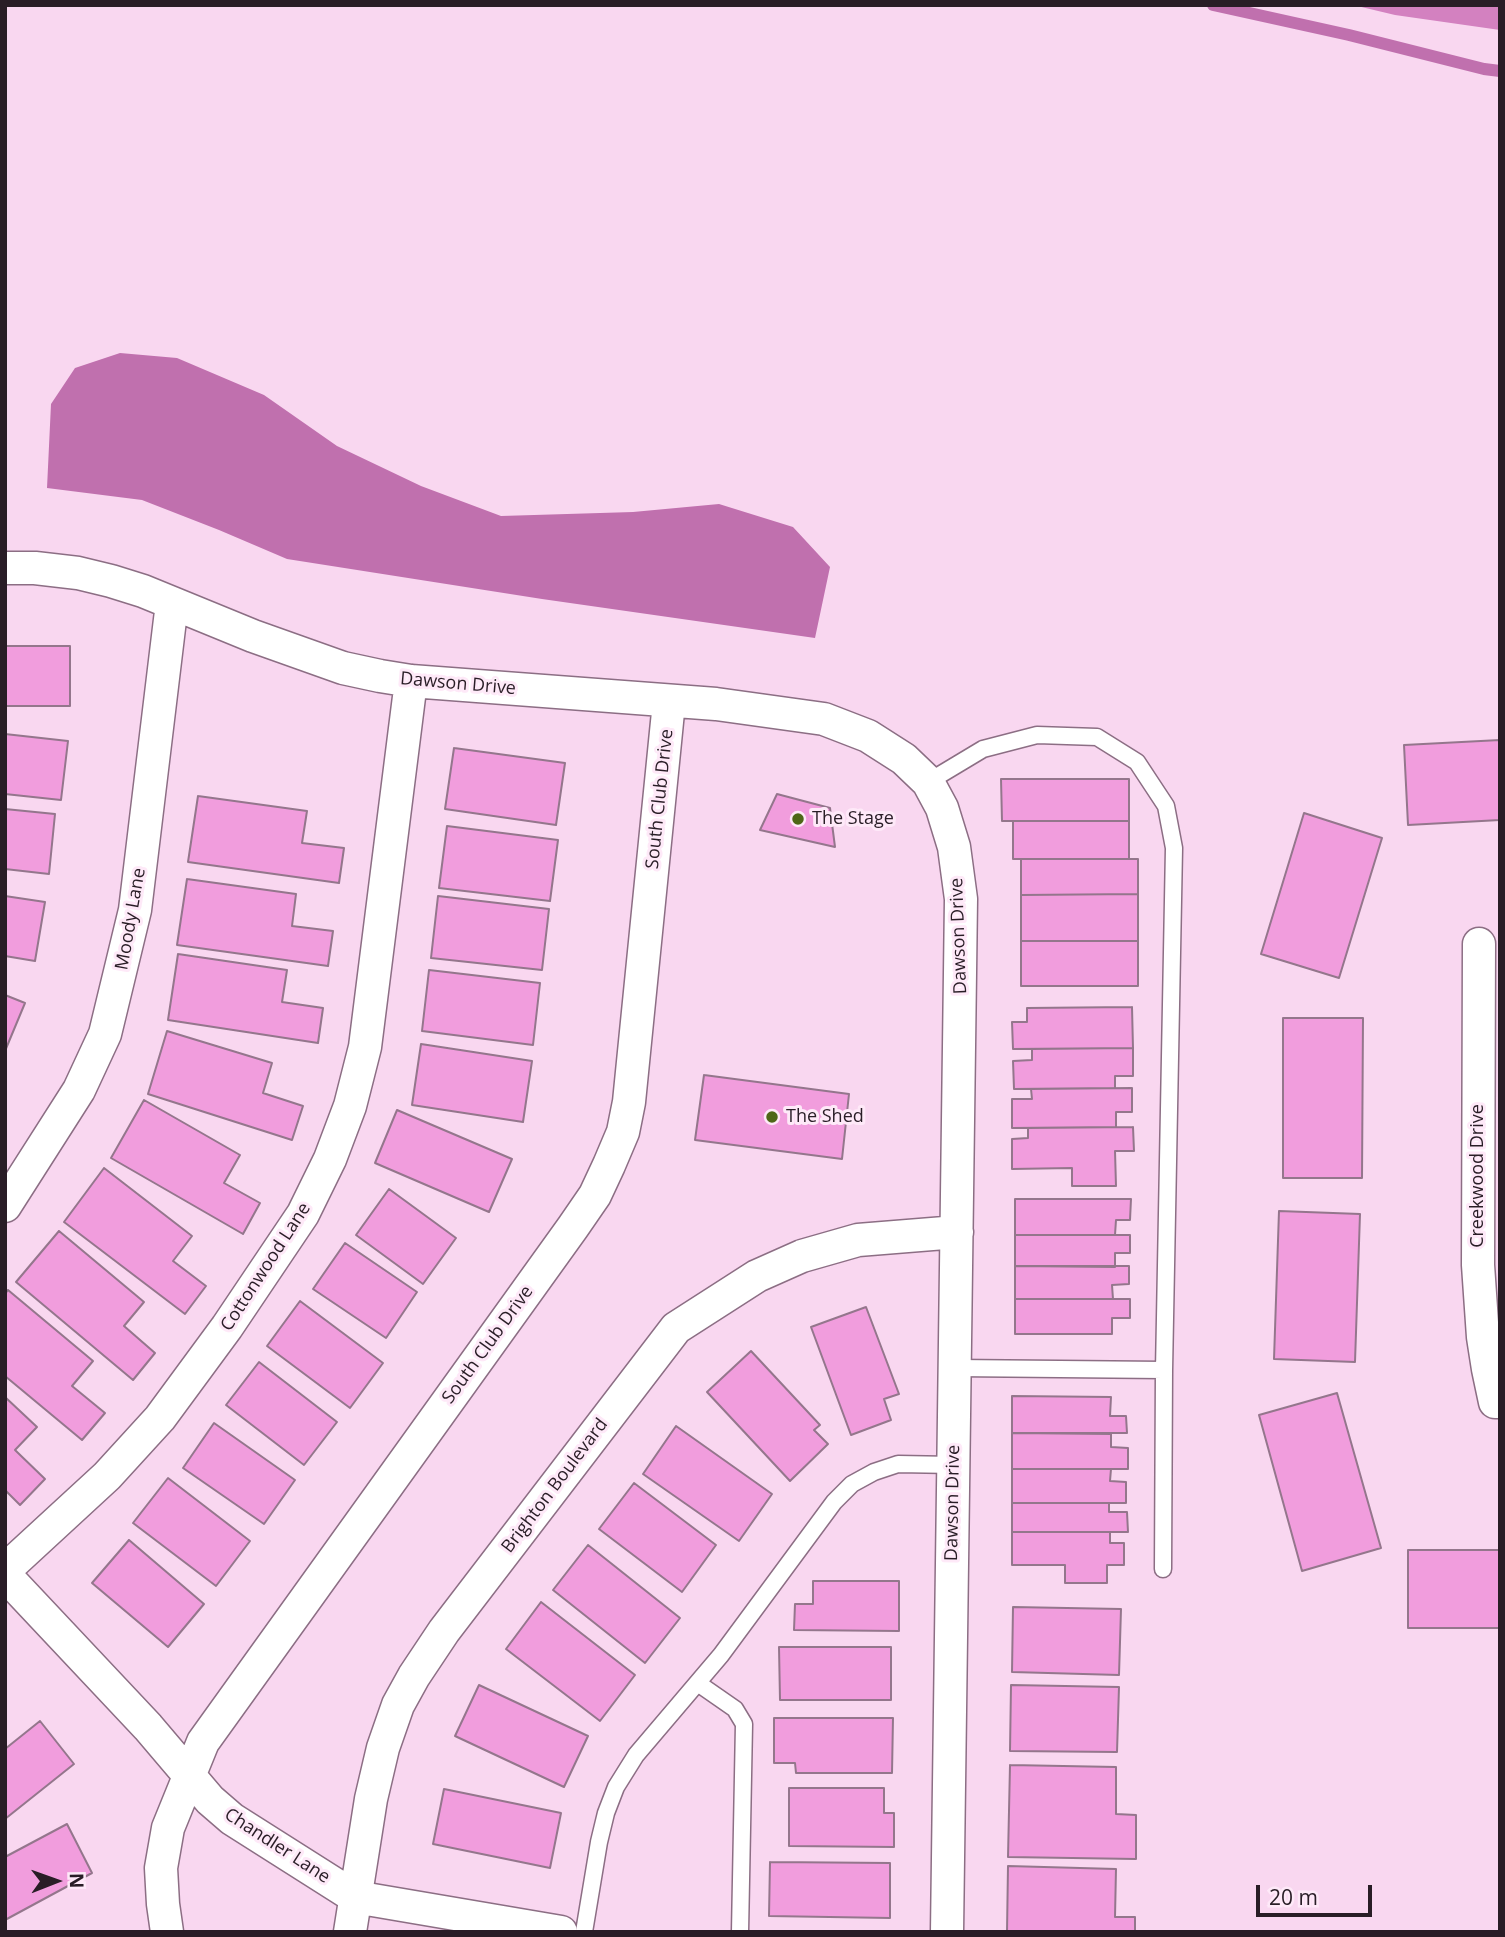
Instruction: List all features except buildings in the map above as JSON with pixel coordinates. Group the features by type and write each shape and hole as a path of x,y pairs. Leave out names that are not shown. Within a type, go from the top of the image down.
{"street":[{"name":"Dawson Drive","path":"5,568 78,573 143,591 253,636 343,668 411,681 729,706 824,719 868,736 904,759 928,782 942,808 954,847 961,898 947,1932"},
{"name":"Moody Lane","path":"5,1206 79,1090 105,1034 135,910 172,603"},
{"name":"Cottonwood Lane","path":"5,1572 107,1476 160,1418 228,1327 303,1214 330,1158 350,1106 365,1047 411,681"},
{"name":"South Club Drive","path":"167,1932 161,1868 168,1828 203,1742 573,1227 595,1195 623,1132 669,702"},
{"name":"Creekwood Drive","path":"1479,944 1478,1265 1484,1348 1495,1402 1500,1402"},
{"name":"Brighton Boulevard","path":"350,1932 371,1799 383,1748 398,1705 443,1631 676,1328 757,1276 802,1256 858,1240 957,1232"},
{"name":"Chandler Lane","path":"5,1572 148,1727 210,1800 232,1819 355,1897 561,1932"}],"lane":[{"path":"928,782 984,749 1037,735 1097,737 1137,762 1166,806 1174,848 1163,1569"},
{"path":"955,1368 1164,1370"},
{"path":"584,1932 601,1832 616,1787 636,1755 699,1684 834,1502 852,1484 874,1472 898,1464 954,1465"},
{"path":"699,1684 735,1709 744,1724 740,1932"}],"shaded area":[{"path":"1353,5 1500,5 1500,30 1395,15"},
{"path":"120,353 177,358 264,395 337,446 421,486 501,516 633,512 719,504 793,527 830,567 815,638 287,559 142,500 47,488 51,404 75,368"}],"waterway":[{"path":"1213,5 1500,71"}],"place":[{"name":"The Stage","path":"798,819"},
{"name":"The Shed","path":"772,1117"}]}
